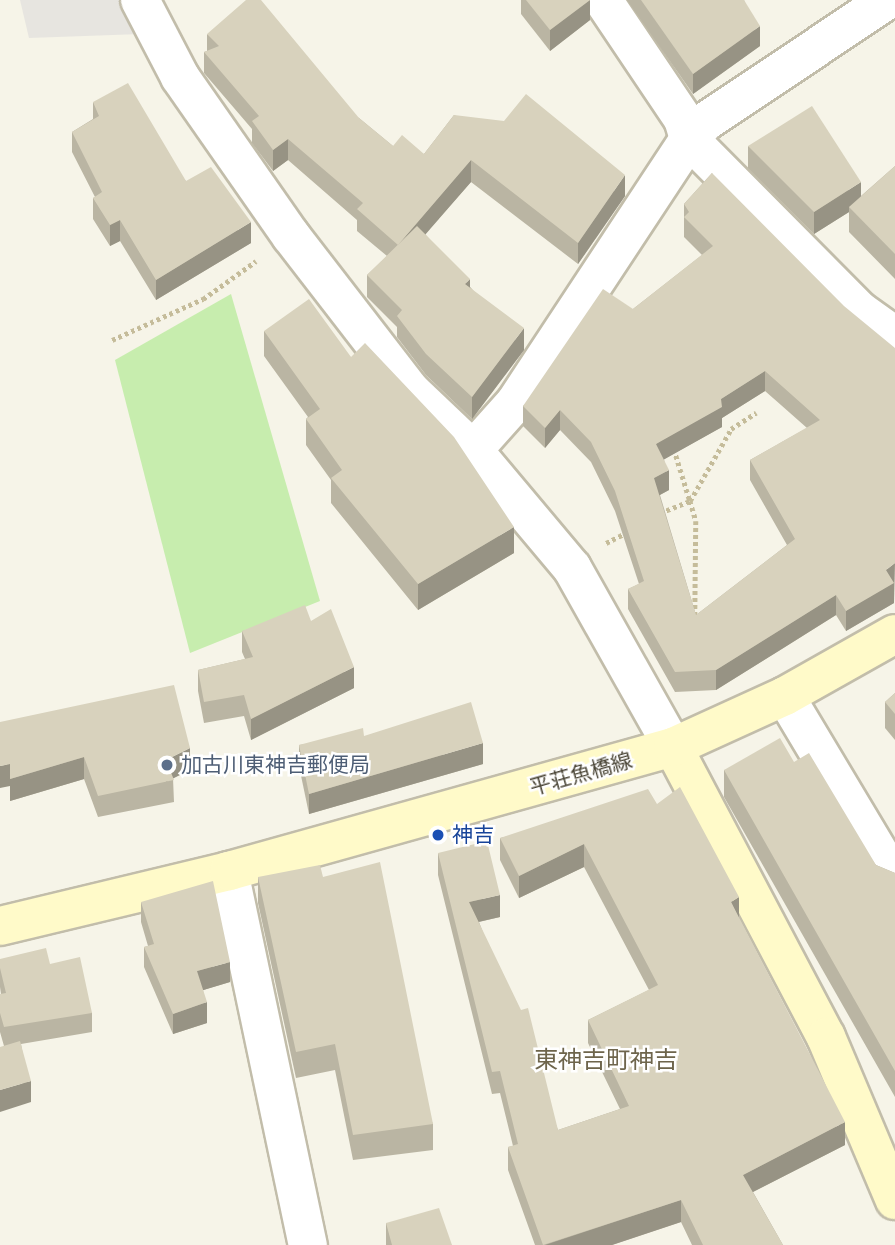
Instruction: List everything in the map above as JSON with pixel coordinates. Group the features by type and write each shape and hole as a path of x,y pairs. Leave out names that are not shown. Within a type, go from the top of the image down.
{"main road":[{"name":"平荘魚橋線","path":"0,926 229,871 673,747 785,696 895,634"},
{"path":"673,747 826,1037 895,1200"}],"street":[{"path":"140,0 180,77 291,236 410,390 472,450 572,568 673,747"},
{"path":"603,0 683,119 689,139 860,311 895,336"},
{"path":"472,450 515,403 689,139 705,122 887,0"},
{"path":"785,696 895,880"},
{"path":"229,871 308,1245"}],"path":[{"path":"112,340 203,299 291,236"},
{"path":"654,517 690,501 731,429 756,413"},
{"path":"672,441 696,521 695,628"},
{"path":"572,568 631,530"}],"green space":[{"path":"231,294 320,601 190,653 115,360"}],"shaded area":[{"path":"20,0 125,0 141,34 29,38"}],"building":[{"path":"246,0 261,0 359,118 393,146 402,135 424,154 454,115 504,121 526,94 625,175 578,243 471,160 398,245 357,209 363,203 288,139 273,150 252,121 259,116 204,52 219,46 207,34"},
{"path":"526,0 590,0 550,30"},
{"path":"641,0 744,0 760,26 693,74"},
{"path":"128,83 186,181 211,167 251,222 156,280 120,220 110,225 93,198 102,192 72,132 99,116 93,102"},
{"path":"812,106 861,182 814,212 748,146"},
{"path":"895,166 895,254 849,207"},
{"path":"712,173 844,306 895,348 895,563 886,570 894,583 846,611 836,595 716,670 675,672 628,589 644,581 615,491 591,442 560,410 545,428 523,406 603,289 633,309 713,246 684,217 689,212 684,204","holes":["765,371 820,420 750,460 795,539 696,615 654,478 669,470 656,444 722,407 721,399"]},
{"path":"417,226 470,279 465,284 524,328 472,397 426,354 397,316 402,310 367,275"},
{"path":"309,299 351,357 365,343 454,437 514,527 418,584 331,478 342,470 306,419 320,409 264,331"},
{"path":"305,605 311,621 331,609 354,667 251,719 244,695 204,702 198,670 253,657 242,631"},
{"path":"174,685 190,748 166,760 174,780 98,796 84,757 10,779 10,764 0,766 0,722"},
{"path":"895,693 895,714 885,702"},
{"path":"471,702 483,743 309,794 299,745 363,728 364,736"},
{"path":"780,738 794,762 809,753 876,865 895,873 895,1071 724,770"},
{"path":"680,787 739,897 731,902 845,1122 743,1175 783,1245 703,1245 681,1200 543,1245 508,1147 518,1144 500,1071 492,1072 438,853 487,841 500,895 469,902 521,1010 528,1008 558,1130 629,1106 588,1020 658,985 584,844 519,876 500,838 648,789 657,804"},
{"path":"380,862 433,1124 353,1135 335,1044 296,1052 258,877 320,865 323,877"},
{"path":"213,881 230,962 197,971 207,1002 173,1014 144,947 154,944 141,902"},
{"path":"46,948 50,964 80,957 92,1013 4,1027 0,1013 0,994 6,993 0,959"},
{"path":"20,1041 31,1081 0,1090 0,1047"},
{"path":"439,1208 452,1245 392,1245 386,1223"}],"place":[{"name":"加古川東神吉郵便局","path":"167,765"},
{"name":"神吉","path":"438,835"}],"district":[{"name":"東神吉町神吉","path":"606,1060"}]}
